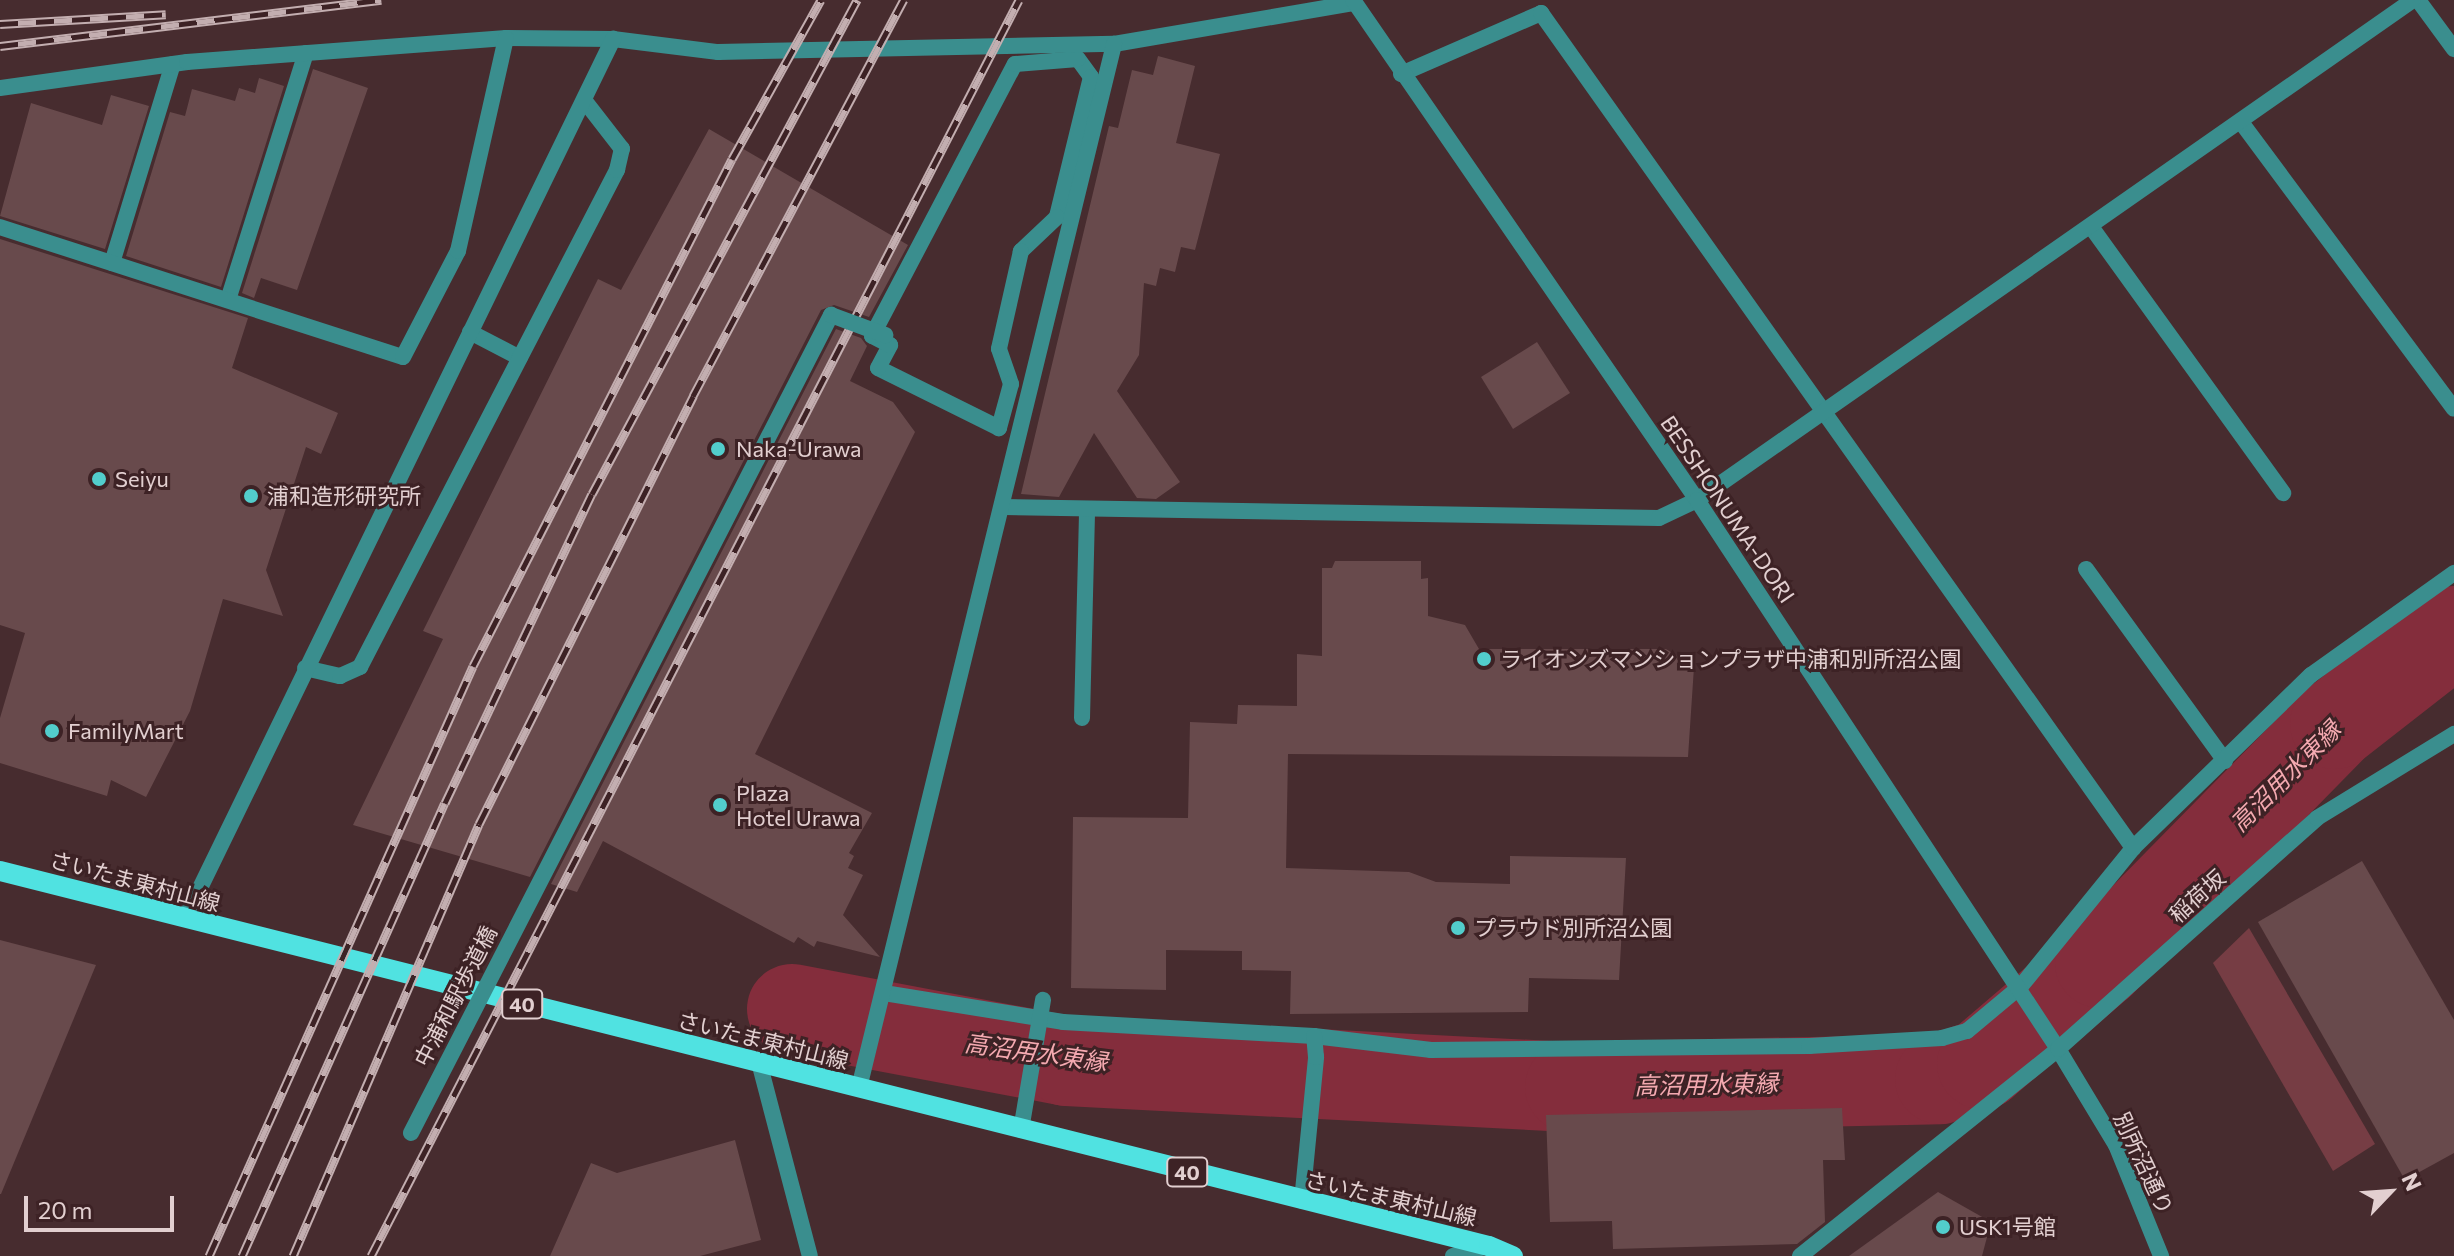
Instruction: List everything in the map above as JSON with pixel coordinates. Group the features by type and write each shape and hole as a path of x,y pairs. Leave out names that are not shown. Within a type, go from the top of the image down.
{"main road":[{"name":"さいたま東村山線","path":"0,871 760,1066 1489,1246 1513,1256"}],"street":[{"path":"1003,507 1087,512 1659,518 1697,500 1823,408 2092,228 2416,0 2454,49"},
{"path":"0,88 173,64 506,38 613,39 718,52 1114,44 1354,2"},
{"name":"BESSHONUMA-DORI","path":"1354,2 1697,500 2024,991 2058,1049"},
{"path":"1401,74 1541,13 2133,848"},
{"path":"0,227 403,357 458,251 506,38"},
{"path":"185,919 613,39"},
{"path":"859,1088 1114,44"},
{"path":"228,300 306,53"},
{"path":"1078,59 1091,77 1057,217 1021,251 999,349 1011,384 999,428 878,368 890,345 872,336 1015,64 1078,59"},
{"path":"112,263 173,64"},
{"path":"305,668 340,676 360,667 620,160 622,149 615,134 584,100"},
{"path":"2241,122 2454,409"},
{"path":"2092,228 2283,493"},
{"name":"中浦和駅歩道橋","path":"411,1133 831,315 885,335"},
{"path":"470,332 520,358"},
{"path":"1082,718 1087,512"},
{"path":"2086,569 2225,761"},
{"path":"882,1001 1041,1019 1314,1036 1431,1050 1809,1046 1942,1038 1967,1031 2024,991 2133,848 2311,675 2454,573"},
{"name":"稲荷坂","path":"1800,1256 2058,1049 2317,818 2454,734"},
{"path":"1021,1130 1033,1074 1043,1000"},
{"path":"1302,1201 1316,1057 1314,1036"},
{"name":"別所沼通り","path":"2058,1049 2116,1145 2161,1256"},
{"path":"760,1066 810,1256"},
{"path":"1453,1256 1489,1246"}],"shaded area":[{"path":"2249,928 2375,1144 2333,1171 2213,963"}],"building":[{"path":"1158,56 1195,66 1176,143 1220,154 1195,250 1181,247 1175,272 1160,268 1156,286 1144,283 1139,355 1117,391 1180,482 1156,499 1137,498 1094,433 1059,497 1021,494 1109,126 1118,128 1132,70 1153,75"},
{"path":"313,69 368,88 297,290 261,278 254,298 242,293"},
{"path":"259,78 284,86 221,287 126,256 170,112 185,116 192,89 235,101 239,88 255,93"},
{"path":"111,95 149,106 105,249 0,216 31,103 102,125"},
{"path":"709,129 908,245 869,317 834,305 821,310 530,877 353,825 443,639 423,631 598,279 621,290"},
{"path":"0,239 248,318 232,368 338,413 321,454 306,447 266,570 283,616 223,599 190,711 146,797 111,780 107,796 0,763 0,718 25,633 0,625"},
{"path":"836,329 861,338 867,346 850,381 893,402 915,432 755,754 872,813 849,853 854,856 848,868 863,875 843,915 880,957 817,941 814,947 798,937 794,943 603,841 577,892 551,884"},
{"path":"1537,342 1570,393 1513,429 1481,377"},
{"path":"1335,561 1421,561 1421,579 1428,578 1428,616 1465,625 1479,649 1666,649 1694,667 1688,757 1288,754 1286,868 1409,872 1436,882 1510,884 1510,856 1626,858 1619,980 1529,978 1528,1012 1290,1014 1291,971 1242,970 1242,951 1166,950 1166,990 1071,988 1073,817 1188,818 1190,722 1237,724 1238,705 1297,706 1297,654 1322,656 1322,568 1332,568"},
{"path":"2362,861 2454,1020 2454,1153 2405,1180 2258,922"},
{"path":"0,940 96,965 1,1194 0,1194"},
{"path":"1842,1108 1845,1160 1823,1160 1825,1222 1797,1244 1613,1249 1612,1221 1550,1222 1546,1115"},
{"path":"735,1140 761,1240 700,1256 550,1256 591,1163 617,1173"},
{"name":"USK1号館","path":"1938,1192 1991,1222 1982,1256 1849,1256"}],"waterway":[{"name":"高沼用水東縁","path":"792,1009 1067,1061 1570,1087 1940,1079 1982,1064 2100,963 2335,724 2454,631"}],"railway":[{"path":"0,46 381,0"},
{"path":"209,1256 473,666 732,159 821,0"},
{"path":"242,1256 445,803 592,494 857,0"},
{"path":"293,1256 479,824 693,396 904,0"},
{"path":"371,1256 1019,0"},
{"path":"0,24 166,14"}],"place":[{"name":"Naka-Urawa","path":"718,449"},
{"name":"Seiyu","path":"99,479"},
{"name":"浦和造形研究所","path":"251,496"},
{"name":"ライオンズマンションプラザ中浦和別所沼公園","path":"1484,659"},
{"name":"FamilyMart","path":"52,731"},
{"name":"Plaza Hotel Urawa","path":"720,805"},
{"name":"プラウド別所沼公園","path":"1458,928"},
{"name":"USK1号館","path":"1943,1227"}]}
